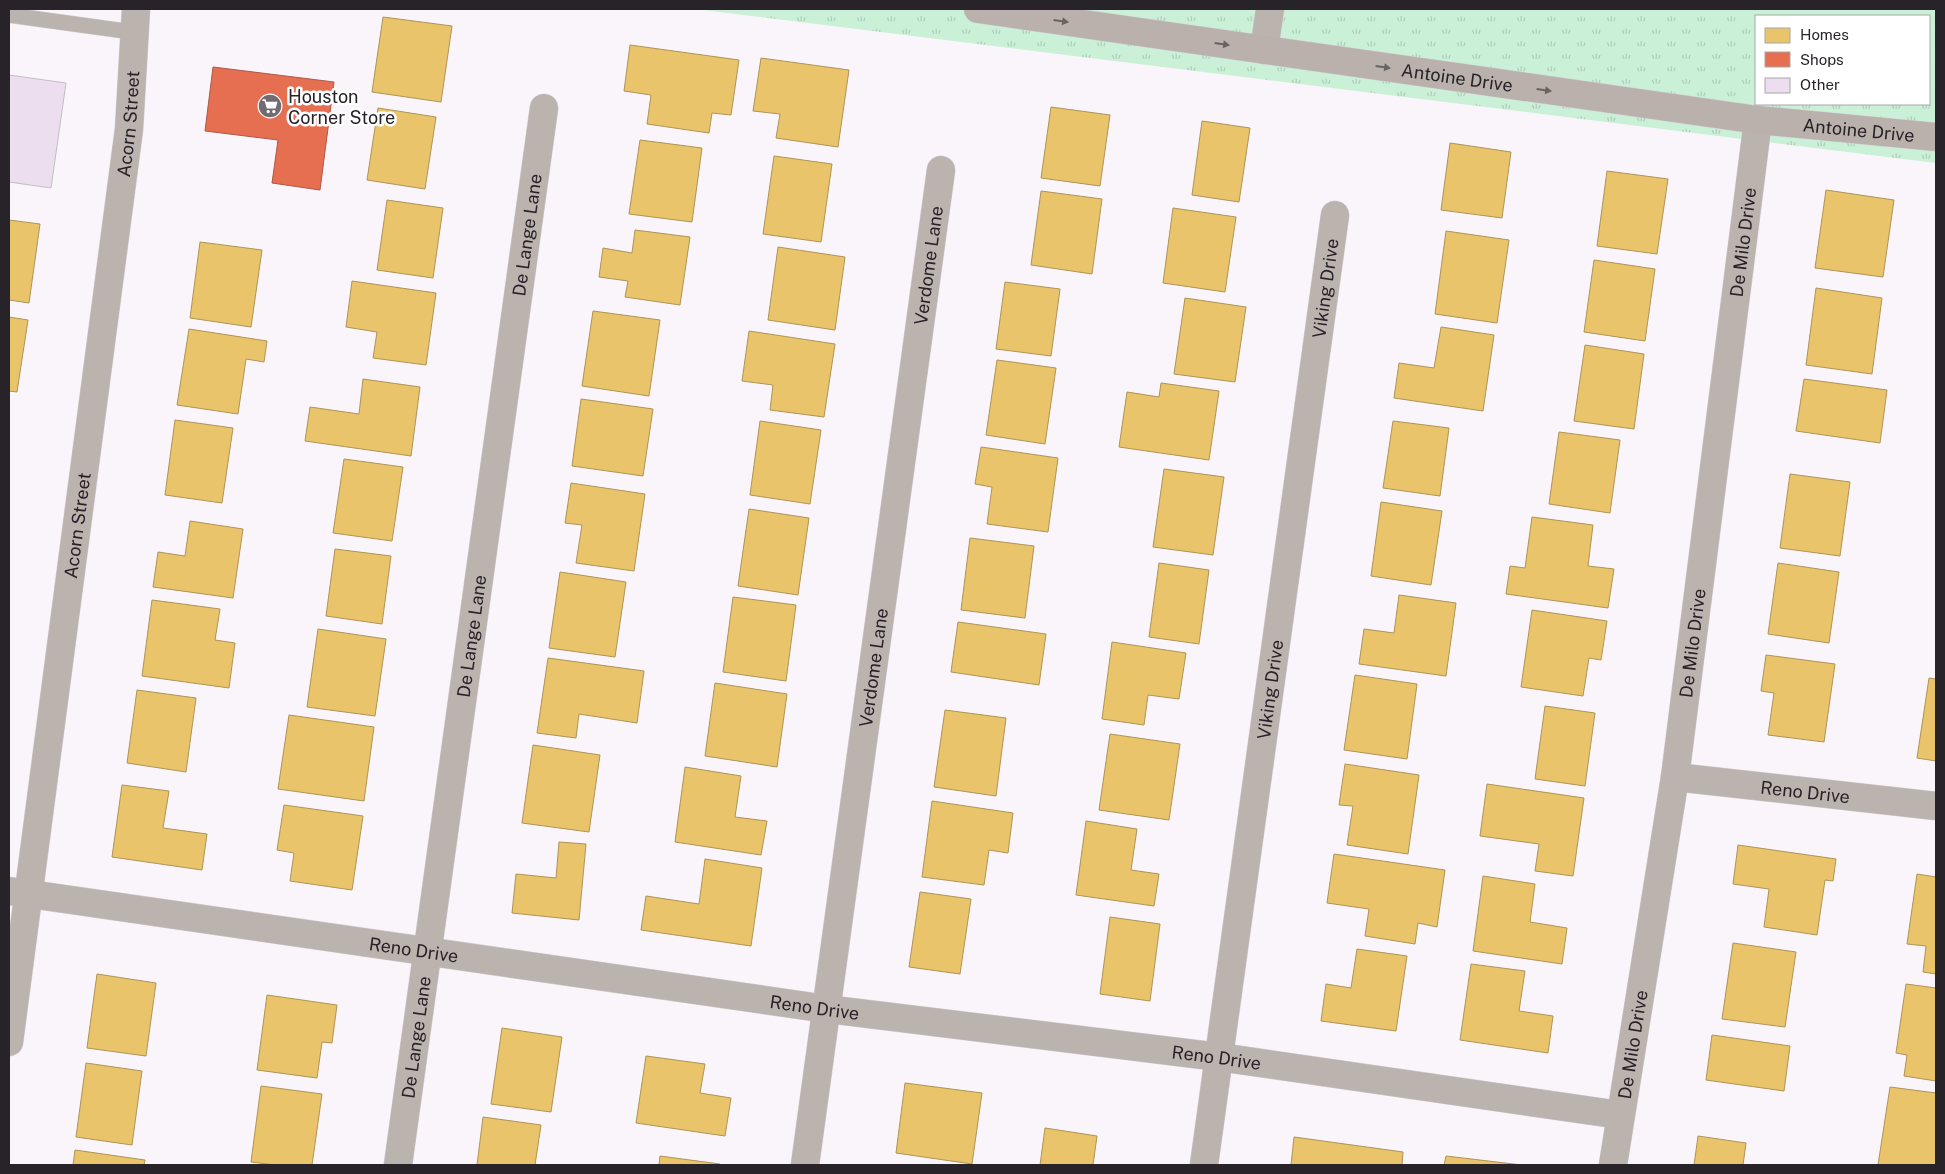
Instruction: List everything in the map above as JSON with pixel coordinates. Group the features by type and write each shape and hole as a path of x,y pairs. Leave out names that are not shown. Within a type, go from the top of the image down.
{"main road":[{"name":"Antoine Drive","path":"978,9 1758,120 1936,137"}],"street":[{"path":"1264,50 1270,9"},
{"name":"Acorn Street","path":"9,1042 19,892 129,129 134,20"},
{"name":"De Lange Lane","path":"398,1165 544,108"},
{"name":"De Milo Drive","path":"1613,1165 1675,777 1758,120"},
{"name":"Verdome Lane","path":"805,1165 941,170"},
{"name":"Viking Drive","path":"1204,1165 1335,215"},
{"name":"Reno Drive","path":"1675,777 1936,806"},
{"name":"Reno Drive","path":"19,892 827,1009 1219,1057 1620,1115"}],"lane":[{"path":"9,15 134,20"}],"green space":[{"path":"695,9 1936,9 1936,163"}],"building: Homes":[{"path":"383,17 452,26 441,102 372,92"},
{"path":"630,45 739,60 731,115 712,113 709,133 647,124 651,95 624,91"},
{"path":"761,58 849,70 838,147 776,138 780,114 753,111"},
{"path":"1051,107 1110,115 1100,186 1041,178"},
{"path":"378,108 436,117 425,189 367,180"},
{"path":"1202,121 1250,128 1239,202 1192,195"},
{"path":"640,140 702,148 692,222 629,214"},
{"path":"1450,143 1511,152 1502,218 1441,210"},
{"path":"774,156 832,164 821,242 763,234"},
{"path":"1607,171 1668,179 1657,254 1597,246"},
{"path":"1826,190 1894,200 1883,277 1815,268"},
{"path":"1041,191 1102,199 1092,274 1031,265"},
{"path":"387,200 443,208 433,278 377,270"},
{"path":"1173,208 1236,217 1225,292 1163,283"},
{"path":"9,220 40,224 29,303 9,300"},
{"path":"635,230 690,237 680,305 625,297 628,281 599,277 603,248 632,253"},
{"path":"1446,231 1509,240 1497,323 1435,314"},
{"path":"200,242 262,250 251,327 190,318"},
{"path":"778,247 845,257 835,330 768,320"},
{"path":"1594,260 1655,269 1645,341 1584,332"},
{"path":"352,281 436,293 426,365 373,358 377,332 346,327"},
{"path":"1005,282 1060,289 1051,356 996,349"},
{"path":"1816,288 1882,298 1872,374 1806,365"},
{"path":"1185,298 1246,307 1235,382 1174,374"},
{"path":"593,311 660,320 649,396 582,386"},
{"path":"9,317 28,320 17,392 9,391"},
{"path":"1441,327 1494,335 1483,411 1394,398 1399,363 1434,368"},
{"path":"189,329 267,341 264,362 246,359 238,414 177,405"},
{"path":"749,331 835,344 824,417 770,410 773,385 742,381"},
{"path":"1585,345 1644,354 1634,429 1574,421"},
{"path":"997,360 1056,368 1045,444 986,435"},
{"path":"363,379 420,387 411,456 305,441 310,407 359,414"},
{"path":"1804,379 1887,390 1880,443 1796,431"},
{"path":"1161,383 1219,391 1209,460 1119,447 1127,392 1159,397"},
{"path":"581,399 653,409 643,476 572,466"},
{"path":"175,420 233,428 222,503 165,495"},
{"path":"760,421 821,430 810,504 750,495"},
{"path":"1393,421 1449,428 1440,496 1383,488"},
{"path":"1559,432 1620,440 1610,513 1549,504"},
{"path":"981,447 1058,458 1048,532 987,524 992,487 975,484"},
{"path":"344,459 403,467 392,541 333,533"},
{"path":"1164,469 1224,477 1213,555 1153,547"},
{"path":"1790,474 1850,482 1840,556 1780,548"},
{"path":"571,483 645,494 634,571 576,563 582,525 565,523"},
{"path":"1381,502 1442,511 1431,585 1371,576"},
{"path":"749,509 809,518 798,595 738,586"},
{"path":"1532,517 1593,525 1588,566 1614,569 1608,608 1506,594 1510,566 1525,568"},
{"path":"190,521 243,529 233,598 153,587 158,552 185,556"},
{"path":"970,538 1034,546 1025,618 961,610"},
{"path":"335,549 391,556 382,624 326,616"},
{"path":"1159,563 1209,570 1199,644 1149,637"},
{"path":"1778,563 1839,572 1829,643 1768,634"},
{"path":"560,572 626,582 615,657 549,648"},
{"path":"1399,595 1456,603 1446,676 1359,664 1364,629 1394,633"},
{"path":"733,597 796,605 786,681 723,672"},
{"path":"152,600 220,609 215,640 235,643 229,688 142,676"},
{"path":"1532,610 1607,621 1601,660 1589,658 1583,696 1521,687"},
{"path":"958,622 1046,634 1039,685 951,672"},
{"path":"318,629 386,639 375,716 307,707"},
{"path":"1112,642 1186,653 1179,699 1148,695 1144,725 1102,719"},
{"path":"1766,655 1835,664 1824,742 1768,735 1774,693 1761,691"},
{"path":"548,658 644,671 637,723 579,714 576,738 537,733"},
{"path":"1355,675 1417,684 1407,759 1344,750"},
{"path":"1929,678 1936,679 1936,761 1917,758"},
{"path":"715,683 787,694 777,767 705,756"},
{"path":"137,690 196,698 186,772 127,763"},
{"path":"1545,706 1595,713 1585,786 1535,779"},
{"path":"945,710 1006,718 996,796 934,787"},
{"path":"289,715 374,727 364,801 278,789"},
{"path":"1110,734 1180,744 1169,820 1099,810"},
{"path":"533,745 600,755 589,832 522,823"},
{"path":"1345,764 1419,775 1408,854 1347,845 1353,806 1339,805"},
{"path":"685,767 741,776 735,817 767,821 761,855 675,842"},
{"path":"1487,784 1584,798 1573,876 1535,871 1539,844 1480,836"},
{"path":"122,785 169,791 163,828 207,834 202,870 112,857"},
{"path":"932,801 1013,813 1008,853 989,850 984,885 922,877"},
{"path":"284,805 363,816 352,890 290,881 294,853 277,850"},
{"path":"1086,821 1137,829 1131,870 1159,874 1154,906 1076,895"},
{"path":"559,842 586,844 579,920 512,913 516,874 556,878"},
{"path":"1738,845 1836,859 1833,881 1825,880 1817,935 1764,927 1769,889 1733,884"},
{"path":"1334,854 1445,870 1437,927 1418,923 1415,944 1365,936 1369,909 1327,903"},
{"path":"705,859 762,868 751,946 641,930 646,896 699,904"},
{"path":"1917,874 1936,877 1936,974 1923,972 1926,946 1907,944"},
{"path":"1483,876 1535,884 1530,922 1567,928 1562,964 1473,951"},
{"path":"920,892 971,899 960,974 909,967"},
{"path":"1110,917 1160,924 1150,1001 1100,994"},
{"path":"1733,943 1796,952 1785,1027 1722,1019"},
{"path":"1357,949 1407,956 1396,1031 1321,1021 1326,984 1351,988"},
{"path":"1471,964 1525,971 1519,1011 1553,1016 1548,1053 1460,1040"},
{"path":"97,974 156,983 146,1056 87,1048"},
{"path":"1906,984 1936,988 1936,1081 1904,1076 1907,1055 1896,1053"},
{"path":"267,995 337,1005 332,1043 322,1042 317,1078 257,1070"},
{"path":"502,1028 562,1037 551,1112 491,1104"},
{"path":"1712,1035 1790,1046 1784,1091 1706,1080"},
{"path":"646,1056 705,1064 700,1093 731,1098 725,1136 636,1123"},
{"path":"86,1063 142,1071 132,1145 76,1137"},
{"path":"905,1083 982,1093 972,1164 896,1153"},
{"path":"261,1086 322,1094 312,1165 275,1165 251,1162"},
{"path":"1890,1087 1936,1093 1936,1165 1878,1165"},
{"path":"483,1117 541,1125 535,1165 477,1165"},
{"path":"1045,1128 1097,1136 1093,1165 1040,1165"},
{"path":"1698,1136 1746,1143 1743,1165 1694,1165"},
{"path":"1294,1137 1403,1152 1402,1165 1291,1165"},
{"path":"75,1150 145,1160 144,1165 73,1165"},
{"path":"660,1156 720,1164 659,1165"},
{"path":"1446,1156 1522,1165 1444,1165"}],"building: Shops":[{"name":"Houston Corner Store","path":"213,67 334,82 320,190 272,183 278,140 205,131"}],"building: Other":[{"path":"9,75 66,83 51,188 9,182"}],"place":[{"name":"Houston Corner Store","path":"270,106"}]}
